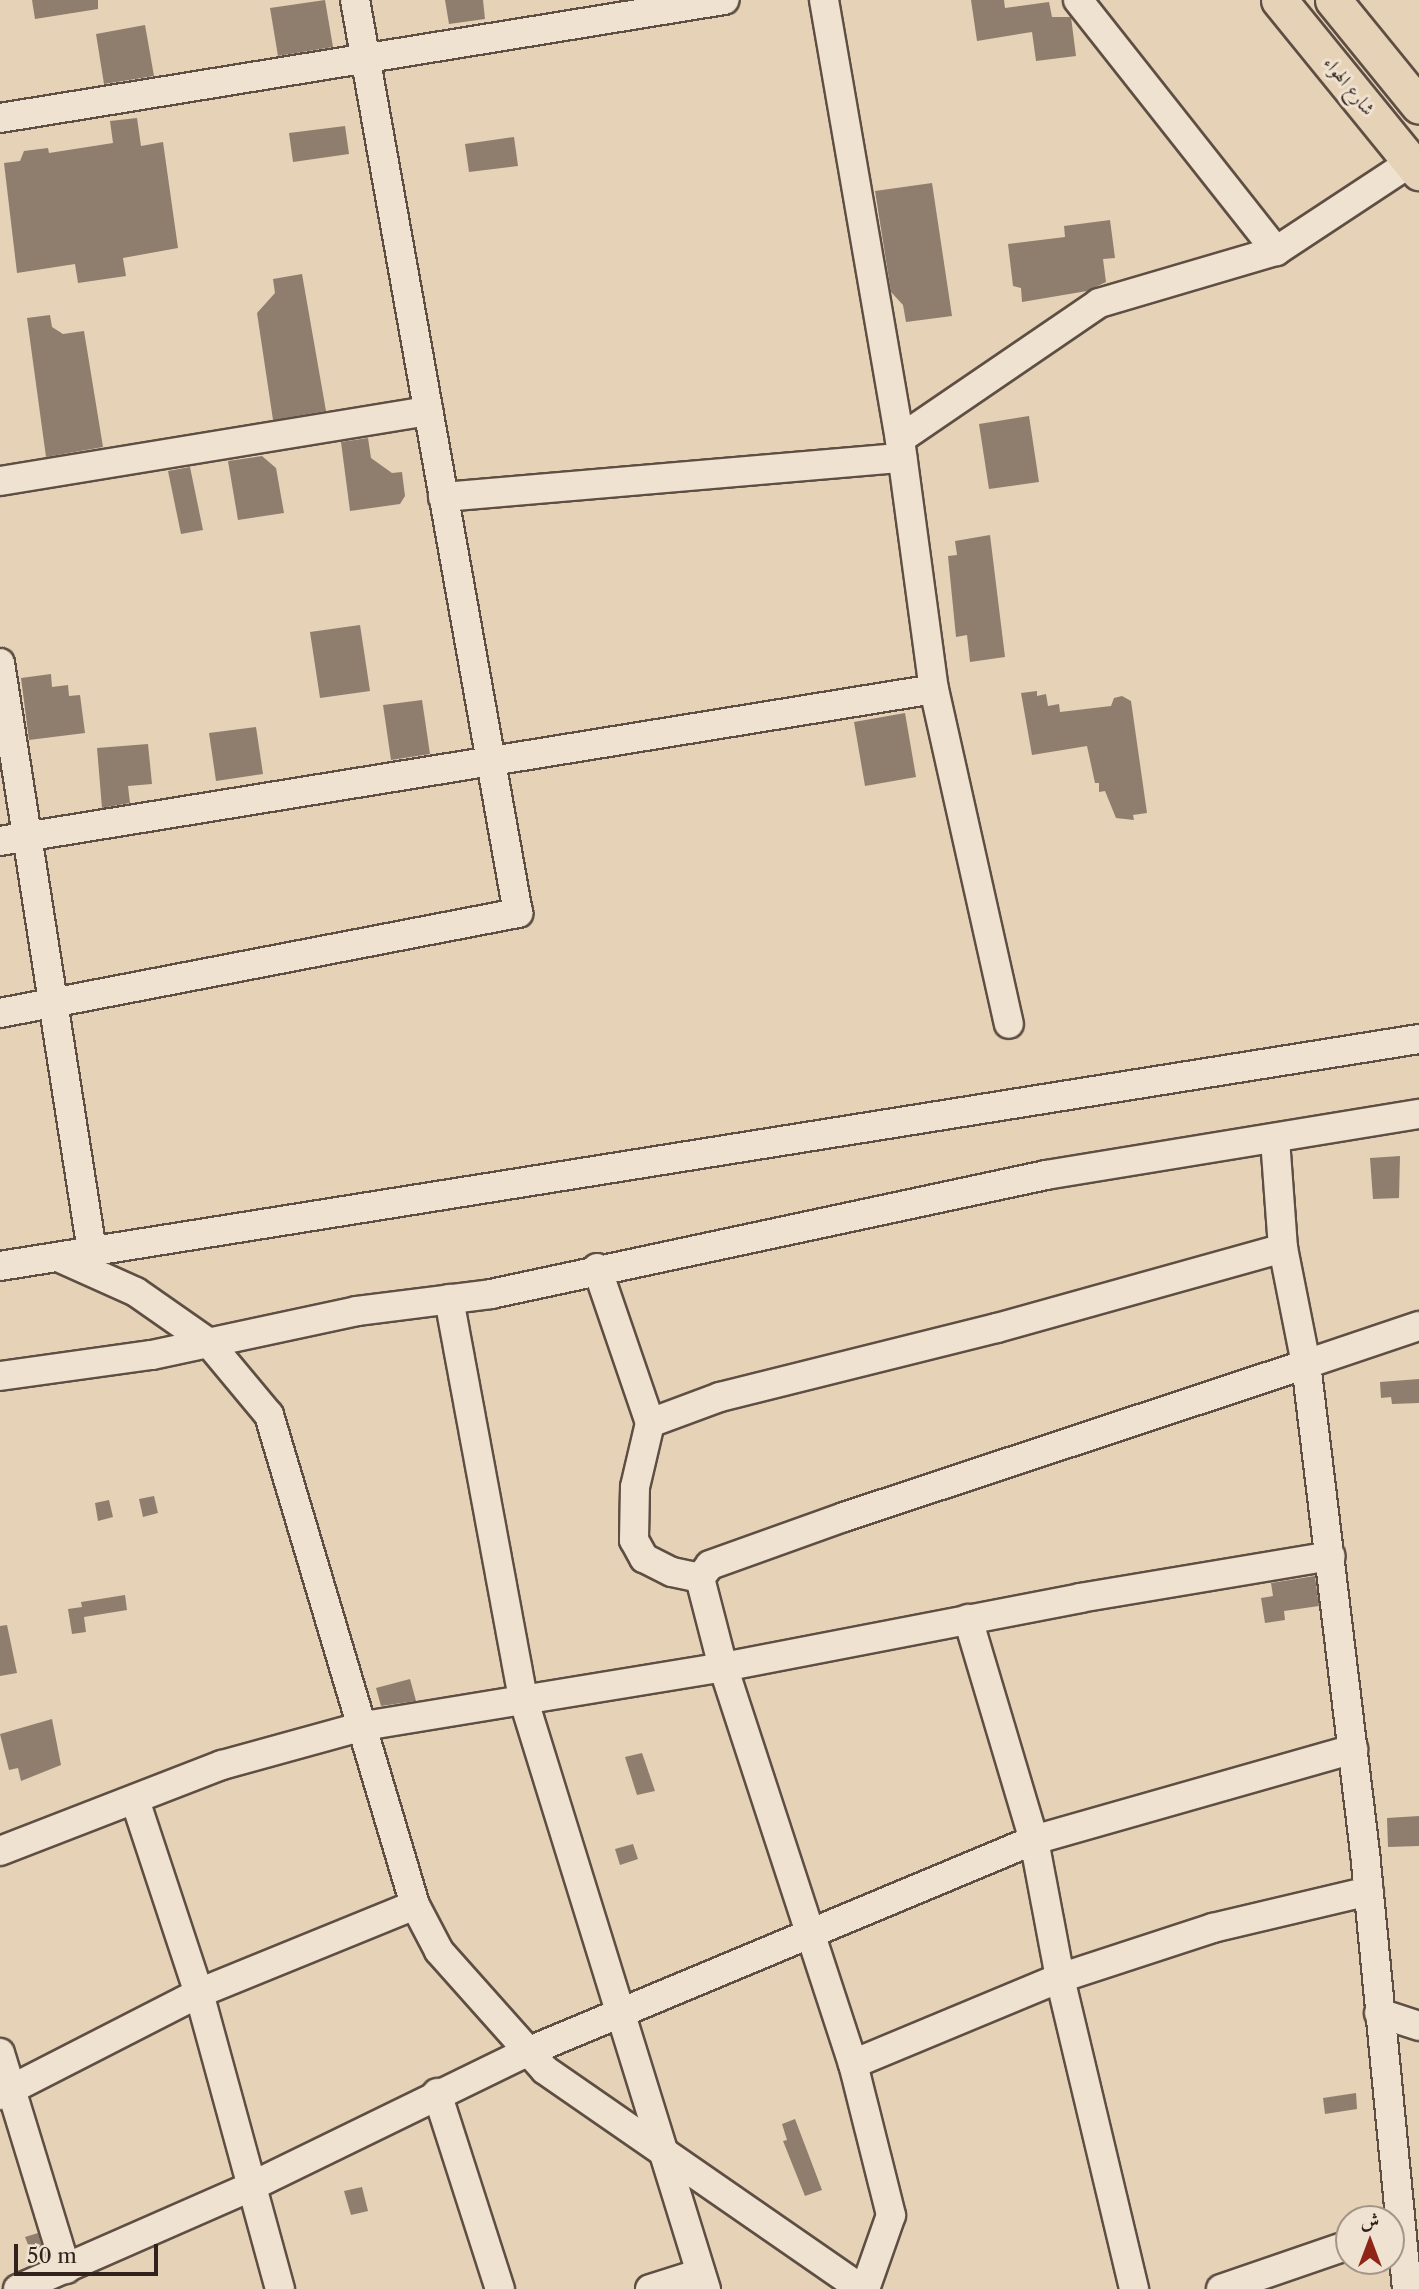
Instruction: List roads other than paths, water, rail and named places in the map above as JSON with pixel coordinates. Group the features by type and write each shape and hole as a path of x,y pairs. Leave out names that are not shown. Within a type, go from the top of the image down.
{"main road":[{"name":"شارع الهواء","path":"1279,0 1415,167"},
{"path":"1333,0 1419,106"}],"street":[{"path":"0,1013 518,913 355,0"},
{"path":"0,118 724,0"},
{"path":"824,0 901,449 934,688 1009,1024"},
{"path":"1078,0 1276,250"},
{"path":"443,497 901,449 1099,303 1276,250 1415,167"},
{"path":"0,481 428,411"},
{"path":"0,663 13,838 53,1002 92,1251"},
{"path":"13,838 934,688"},
{"path":"0,1266 1419,1039"},
{"path":"0,1376 209,1343 357,1311 449,1299 1046,1175 1419,1114"},
{"path":"1275,1138 1283,1248 1306,1364 1369,1891 1395,2205"},
{"path":"650,1423 720,1397 997,1328 1283,1248"},
{"path":"58,1257 136,1292 209,1343 269,1415 364,1726 415,1905 439,1951 545,2070 863,2289 891,2215 853,2064 723,1667 701,1578 710,1565 844,1517 1419,1326"},
{"path":"597,1268 650,1423 635,1487 634,1540 644,1558 672,1572 701,1578"},
{"path":"449,1299 523,1698 704,2281 650,2289"},
{"path":"0,1851 281,1746 364,1726 723,1667 968,1619 1331,1556"},
{"path":"968,1619 1034,1840 1060,1978 1134,2289"},
{"path":"18,2289 250,2187 437,2093 527,2052 619,2012 810,1937 1034,1840 1353,1749"},
{"path":"135,1800 199,1993 280,2289"},
{"path":"853,2064 1060,1978 1213,1928 1369,1891"},
{"path":"7,2092 199,1993 415,1905"},
{"path":"1378,2013 1419,2026"},
{"path":"0,2053 7,2092 66,2269"},
{"path":"437,2093 500,2289"},
{"path":"1221,2289 1335,2250"}]}
